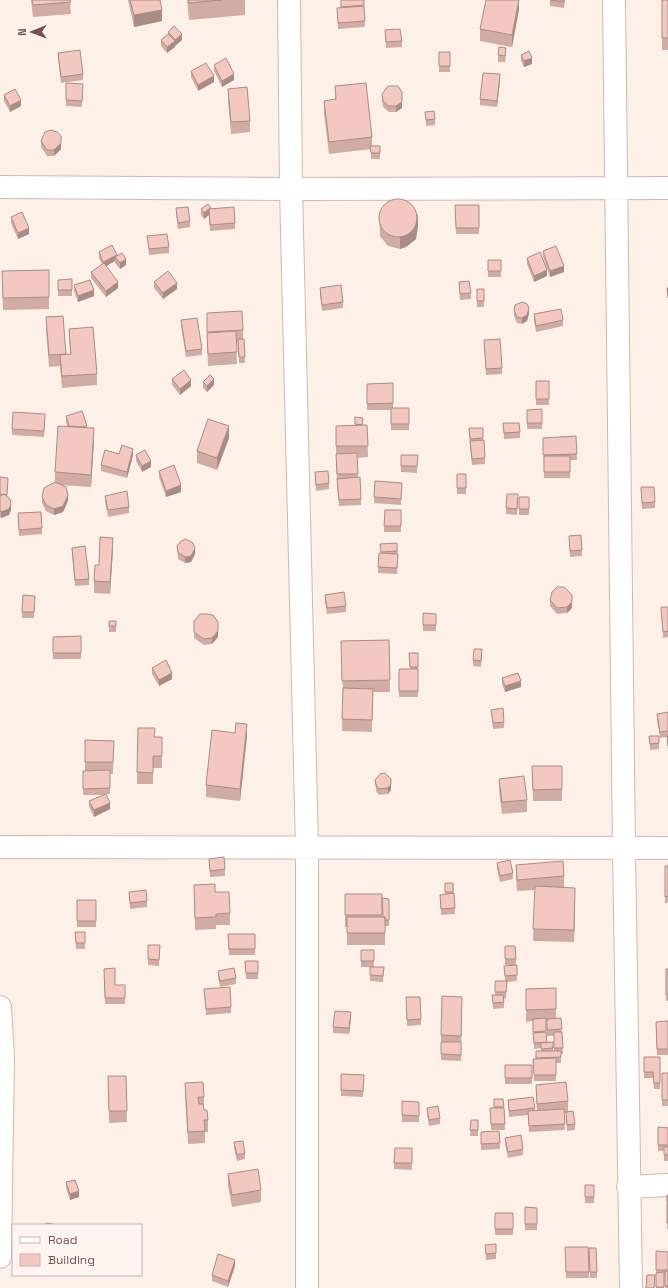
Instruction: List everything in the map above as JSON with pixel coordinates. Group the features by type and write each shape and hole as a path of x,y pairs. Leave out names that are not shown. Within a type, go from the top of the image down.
{"street":[{"path":"289,0 291,189 307,848 307,1288"},
{"path":"614,0 628,1187 631,1288"},
{"path":"0,187 291,189 668,188"},
{"path":"0,847 668,848"},
{"path":"0,1007 2,1058 0,1257"},
{"path":"628,1187 668,1185"}],"building":[{"path":"32,0 70,0 71,2 33,5"},
{"path":"130,0 160,0 162,10 134,15"},
{"path":"189,0 222,0 189,3"},
{"path":"341,0 364,0 364,5 341,7"},
{"path":"486,0 519,0 512,35 480,29"},
{"path":"550,0 564,0 564,2"},
{"path":"662,0 668,0 668,38 662,38"},
{"path":"364,6 365,21 338,23 337,8"},
{"path":"174,26 182,34 175,40 168,32"},
{"path":"400,29 402,41 386,42 385,30"},
{"path":"168,34 175,41 167,47 161,40"},
{"path":"499,47 506,48 505,56 498,55"},
{"path":"80,50 83,74 61,77 58,53"},
{"path":"529,51 532,58 524,61 521,55"},
{"path":"439,52 450,52 450,66 439,66"},
{"path":"226,58 234,74 222,81 214,65"},
{"path":"206,63 214,76 198,85 191,71"},
{"path":"483,73 500,74 497,101 480,99"},
{"path":"66,83 83,84 82,101 66,100"},
{"path":"366,83 372,137 329,142 324,101 336,99 335,86"},
{"path":"388,86 398,86 402,92 402,102 396,106 389,106 383,101 382,94"},
{"path":"247,87 250,121 231,122 228,89"},
{"path":"15,89 21,100 10,106 4,95"},
{"path":"434,111 435,119 426,120 425,112"},
{"path":"51,130 57,132 61,136 61,143 54,150 47,150 41,141 45,132"},
{"path":"370,146 380,146 380,153 371,153"},
{"path":"394,199 402,199 412,204 416,211 416,225 412,232 402,237 394,237 384,232 382,229 379,222 379,214 384,204 387,202"},
{"path":"208,204 211,208 204,213 201,209"},
{"path":"455,205 479,205 479,228 456,228"},
{"path":"188,207 190,221 178,223 176,208"},
{"path":"234,207 235,223 210,225 209,209"},
{"path":"22,212 29,228 18,233 11,217"},
{"path":"167,234 169,247 149,249 147,236"},
{"path":"112,245 117,255 103,262 99,252"},
{"path":"556,246 564,266 550,271 543,251"},
{"path":"540,252 547,270 534,276 527,258"},
{"path":"122,253 126,259 120,263 115,257"},
{"path":"488,260 501,260 501,271 488,271"},
{"path":"104,263 118,282 106,291 91,272"},
{"path":"49,270 49,297 3,298 2,271"},
{"path":"168,271 177,283 163,293 154,282"},
{"path":"72,279 72,290 58,290 58,280"},
{"path":"90,280 94,290 78,296 74,285"},
{"path":"469,281 471,293 460,294 459,282"},
{"path":"341,285 343,302 322,305 320,288"},
{"path":"477,289 484,289 484,301 477,301"},
{"path":"522,302 527,304 529,308 527,315 522,318 517,317 514,310 515,305"},
{"path":"561,309 563,320 536,326 534,314"},
{"path":"242,311 243,330 207,332 207,313"},
{"path":"63,316 66,354 49,355 46,317"},
{"path":"197,318 202,349 186,351 181,320"},
{"path":"93,327 97,374 62,376 60,355 71,354 69,329"},
{"path":"236,331 237,352 208,354 207,333"},
{"path":"238,339 244,339 245,357 239,357"},
{"path":"500,339 502,368 486,369 484,340"},
{"path":"184,370 191,380 180,389 172,379"},
{"path":"210,375 214,379 207,386 203,382"},
{"path":"536,381 549,381 549,399 536,399"},
{"path":"393,383 393,403 367,404 367,384"},
{"path":"391,408 409,408 409,424 391,424"},
{"path":"542,409 542,423 527,423 527,410"},
{"path":"82,411 87,426 69,426 66,416"},
{"path":"13,412 45,414 44,431 12,429"},
{"path":"355,417 363,418 362,425 355,424"},
{"path":"208,419 229,426 217,458 197,451"},
{"path":"503,423 519,423 520,432 504,433"},
{"path":"367,425 368,446 336,446 336,426"},
{"path":"58,426 94,428 91,475 55,472"},
{"path":"469,428 483,428 483,438 470,439"},
{"path":"576,436 577,454 543,455 543,438"},
{"path":"484,440 485,458 472,459 470,441"},
{"path":"122,445 133,449 127,472 101,465 105,450 119,454"},
{"path":"145,450 151,461 142,466 136,455"},
{"path":"357,453 358,474 337,474 336,454"},
{"path":"401,455 418,455 417,466 401,466"},
{"path":"544,456 570,456 570,472 544,472"},
{"path":"174,465 181,485 166,491 159,471"},
{"path":"328,471 329,483 316,485 315,472"},
{"path":"457,474 466,474 466,488 457,488"},
{"path":"0,477 8,478 7,495 0,494"},
{"path":"360,477 361,499 339,500 337,479"},
{"path":"375,481 402,483 401,499 374,497"},
{"path":"55,482 66,487 68,495 63,506 54,509 46,505 42,497 44,488"},
{"path":"641,487 654,487 655,502 642,503"},
{"path":"127,491 129,507 108,510 105,496"},
{"path":"4,494 10,499 11,504 9,509 1,512 0,496"},
{"path":"507,494 518,494 517,509 506,508"},
{"path":"519,497 529,497 529,509 519,509"},
{"path":"385,510 401,510 401,526 384,526"},
{"path":"41,512 42,528 19,530 18,513"},
{"path":"581,535 582,550 570,551 569,536"},
{"path":"100,537 113,538 110,582 94,581 95,565 99,565"},
{"path":"186,539 193,543 195,548 191,556 185,557 178,552 177,546 181,541"},
{"path":"397,543 397,551 381,552 380,544"},
{"path":"85,546 89,579 75,580 72,548"},
{"path":"379,553 398,554 397,568 378,567"},
{"path":"557,587 564,587 572,595 572,602 567,607 557,608 550,600 552,592"},
{"path":"344,592 346,606 327,608 325,595"},
{"path":"23,595 35,596 34,612 22,612"},
{"path":"661,607 668,607 668,631 663,632"},
{"path":"423,613 436,614 436,625 423,625"},
{"path":"200,614 213,615 218,622 218,631 212,638 204,639 194,632 194,621"},
{"path":"109,621 116,621 116,626 109,626"},
{"path":"81,636 81,653 53,653 53,637"},
{"path":"389,640 390,680 342,681 341,641"},
{"path":"474,649 482,649 481,661 473,660"},
{"path":"409,653 418,653 418,667 410,667"},
{"path":"166,660 172,673 159,680 152,668"},
{"path":"399,669 418,669 418,691 399,691"},
{"path":"518,673 521,681 505,686 502,678"},
{"path":"343,688 373,689 372,720 342,719"},
{"path":"503,708 504,722 493,723 491,710"},
{"path":"668,712 668,731 660,732 657,714"},
{"path":"236,723 247,724 240,789 206,785 212,730 235,733"},
{"path":"138,728 155,728 154,737 162,737 162,756 153,756 153,773 137,772"},
{"path":"649,736 659,736 659,743 650,744"},
{"path":"85,740 114,741 113,762 85,762"},
{"path":"532,766 562,766 562,789 533,790"},
{"path":"110,770 110,788 83,789 83,771"},
{"path":"385,773 391,779 391,784 388,788 379,789 375,780 380,774"},
{"path":"524,776 527,800 502,802 499,779"},
{"path":"106,794 110,803 94,810 89,801"},
{"path":"224,857 225,869 210,871 209,859"},
{"path":"510,860 513,873 500,876 497,863"},
{"path":"563,861 564,876 517,880 516,865"},
{"path":"665,866 668,866 668,896 665,897"},
{"path":"445,883 453,883 453,892 445,892"},
{"path":"215,884 215,892 229,892 230,913 216,914 216,917 195,918 194,885"},
{"path":"535,886 575,888 574,930 533,929"},
{"path":"146,890 147,901 130,903 129,892"},
{"path":"454,893 455,908 441,909 440,895"},
{"path":"345,894 382,894 382,915 345,915"},
{"path":"382,898 389,899 389,920 385,920 385,917 383,917"},
{"path":"77,900 96,900 96,921 77,921"},
{"path":"347,917 385,917 385,933 347,933"},
{"path":"75,932 85,932 85,943 76,943"},
{"path":"228,934 255,934 255,949 229,949"},
{"path":"148,945 160,945 159,960 148,959"},
{"path":"505,946 515,946 516,959 505,959"},
{"path":"361,950 374,950 374,961 361,961"},
{"path":"245,961 258,961 258,973 246,973"},
{"path":"517,965 517,975 505,976 504,966"},
{"path":"370,967 384,967 383,976 370,975"},
{"path":"115,968 115,985 125,985 125,998 105,998 104,969"},
{"path":"234,968 236,978 220,981 218,971"},
{"path":"666,969 668,969 668,995 666,995"},
{"path":"495,981 507,981 506,992 495,992"},
{"path":"230,987 231,1007 206,1009 204,989"},
{"path":"556,988 556,1009 526,1010 526,989"},
{"path":"492,995 503,995 504,1002 493,1003"},
{"path":"442,996 462,997 461,1036 441,1035"},
{"path":"406,997 420,997 421,1019 407,1020"},
{"path":"335,1011 351,1012 349,1028 333,1027"},
{"path":"546,1018 546,1031 533,1032 533,1019"},
{"path":"561,1018 562,1029 547,1030 547,1019"},
{"path":"668,1021 668,1049 657,1049 656,1022"},
{"path":"546,1032 547,1042 534,1043 533,1033"},
{"path":"554,1032 562,1032 563,1048 554,1048"},
{"path":"441,1042 461,1042 461,1055 441,1054"},
{"path":"553,1042 553,1048 541,1049 541,1043"},
{"path":"536,1051 561,1051 561,1057 536,1058"},
{"path":"644,1057 660,1057 660,1083 654,1083 653,1072 644,1072"},
{"path":"556,1058 556,1075 534,1075 533,1059"},
{"path":"505,1065 532,1065 532,1078 505,1078"},
{"path":"662,1073 668,1073 668,1100 662,1100"},
{"path":"341,1074 364,1075 363,1091 341,1090"},
{"path":"108,1076 126,1076 127,1111 109,1111"},
{"path":"203,1082 204,1097 198,1097 199,1104 203,1104 204,1110 207,1110 208,1120 204,1120 205,1131 188,1132 185,1083"},
{"path":"566,1082 568,1101 537,1104 536,1085"},
{"path":"533,1097 535,1108 509,1111 508,1100"},
{"path":"494,1099 503,1099 504,1107 494,1107"},
{"path":"402,1101 419,1102 419,1116 402,1115"},
{"path":"438,1106 440,1118 429,1120 427,1108"},
{"path":"490,1108 504,1108 505,1124 491,1124"},
{"path":"564,1109 565,1124 529,1126 528,1111"},
{"path":"573,1111 575,1124 567,1125 566,1112"},
{"path":"471,1120 478,1120 478,1130 470,1130"},
{"path":"658,1127 668,1128 668,1145 658,1145"},
{"path":"499,1131 500,1143 481,1144 481,1132"},
{"path":"521,1135 523,1149 508,1152 505,1138"},
{"path":"243,1141 245,1153 237,1155 234,1142"},
{"path":"664,1147 668,1147 668,1155 664,1155"},
{"path":"395,1148 412,1148 412,1163 394,1163"},
{"path":"258,1169 261,1190 232,1195 228,1174"},
{"path":"75,1180 79,1191 70,1194 66,1182"},
{"path":"585,1185 594,1185 594,1197 585,1197"},
{"path":"668,1204 668,1223 667,1223"},
{"path":"525,1207 537,1208 537,1224 525,1224"},
{"path":"495,1213 513,1213 513,1229 495,1229"},
{"path":"496,1244 496,1253 486,1254 485,1245"},
{"path":"565,1247 588,1247 589,1272 566,1272"},
{"path":"589,1248 596,1248 597,1272 590,1272"},
{"path":"656,1251 668,1252 668,1270 656,1270"},
{"path":"218,1254 235,1260 228,1281 212,1275"},
{"path":"665,1271 668,1271 668,1286 665,1286"},
{"path":"664,1272 664,1287 656,1287 656,1273"},
{"path":"647,1275 655,1275 654,1288 646,1288"}]}
